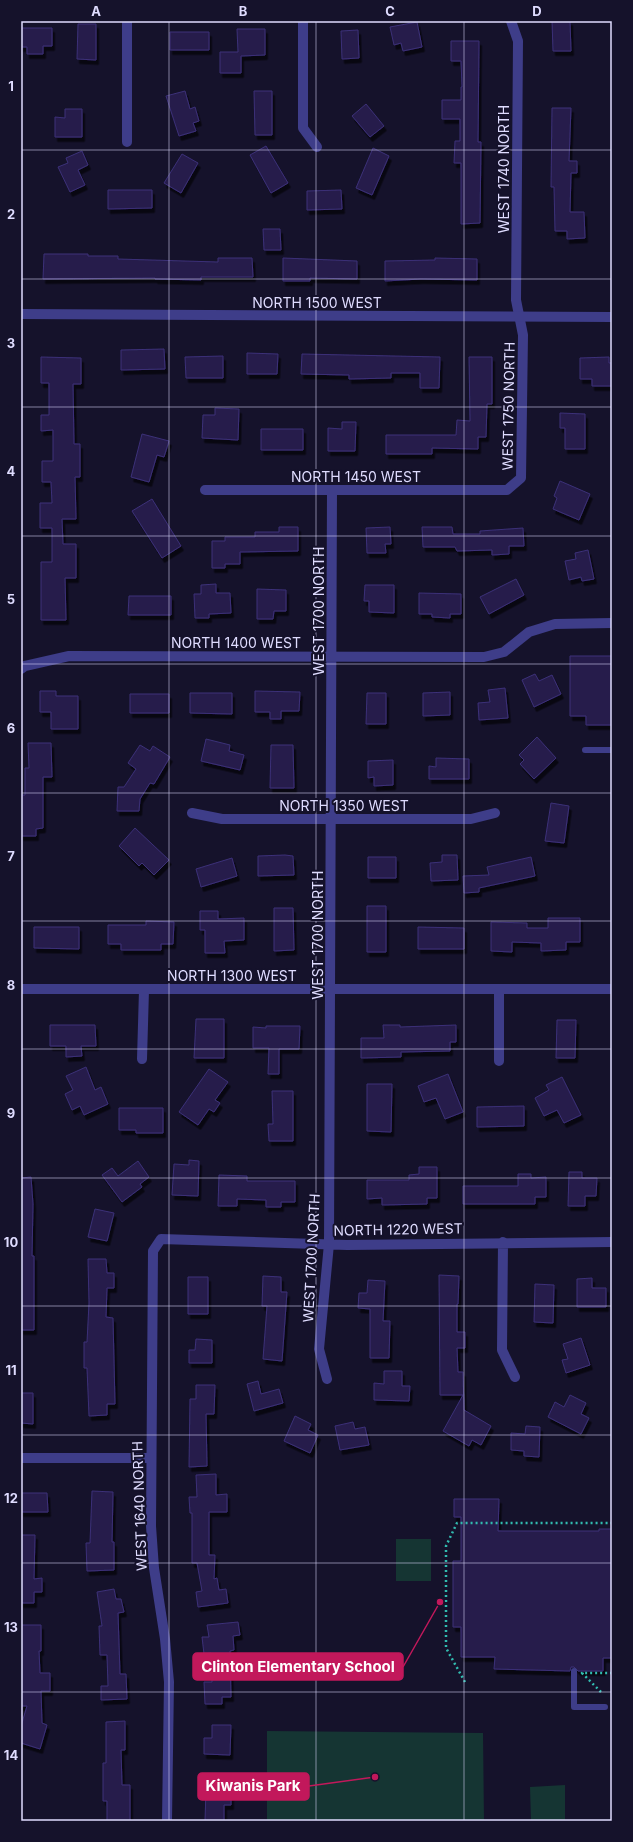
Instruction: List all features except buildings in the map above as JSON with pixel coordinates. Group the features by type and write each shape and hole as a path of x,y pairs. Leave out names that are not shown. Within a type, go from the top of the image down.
{"street":[{"path":"127,21 127,142"},
{"path":"303,21 303,128 318,147"},
{"name":"WEST 1740 NORTH","path":"511,21 518,41 516,300 520,317"},
{"name":"NORTH 1500 WEST","path":"21,314 612,317"},
{"name":"WEST 1750 NORTH","path":"507,490 521,478 523,335 520,317"},
{"name":"NORTH 1450 WEST","path":"205,490 507,490"},
{"name":"WEST 1700 NORTH","path":"327,1379 319,1349 329,1244 332,490"},
{"name":"NORTH 1400 WEST","path":"21,669 25,666 69,656 484,656 504,652 529,632 555,624 612,623"},
{"name":"NORTH 1350 WEST","path":"192,813 222,819 471,819 495,813"},
{"name":"NORTH 1300 WEST","path":"21,989 612,989"},
{"path":"499,989 499,1061"},
{"path":"142,1059 144,990"},
{"name":"NORTH 1220 WEST","path":"161,1239 329,1244 612,1242"},
{"name":"WEST 1640 NORTH","path":"161,1239 153,1251 151,1526 154,1568 165,1639 169,1682 167,1821"},
{"path":"503,1242 502,1350 515,1377"},
{"path":"21,1458 151,1458"}],"lane":[{"path":"585,750 612,750"},
{"path":"574,1671 574,1707 605,1707"}],"path":[{"path":"465,1682 446,1648 446,1546 457,1523 612,1523"},
{"path":"601,1692 582,1674 612,1673"}],"green space":[{"path":"396,1539 431,1539 431,1581 396,1581"},
{"path":"267,1731 483,1733 484,1821 267,1821"},
{"path":"565,1785 565,1821 531,1821 530,1787"}],"place":[{"name":"Clinton Elementary School","path":"440,1602"},
{"name":"Kiwanis Park","path":"375,1777"}]}
